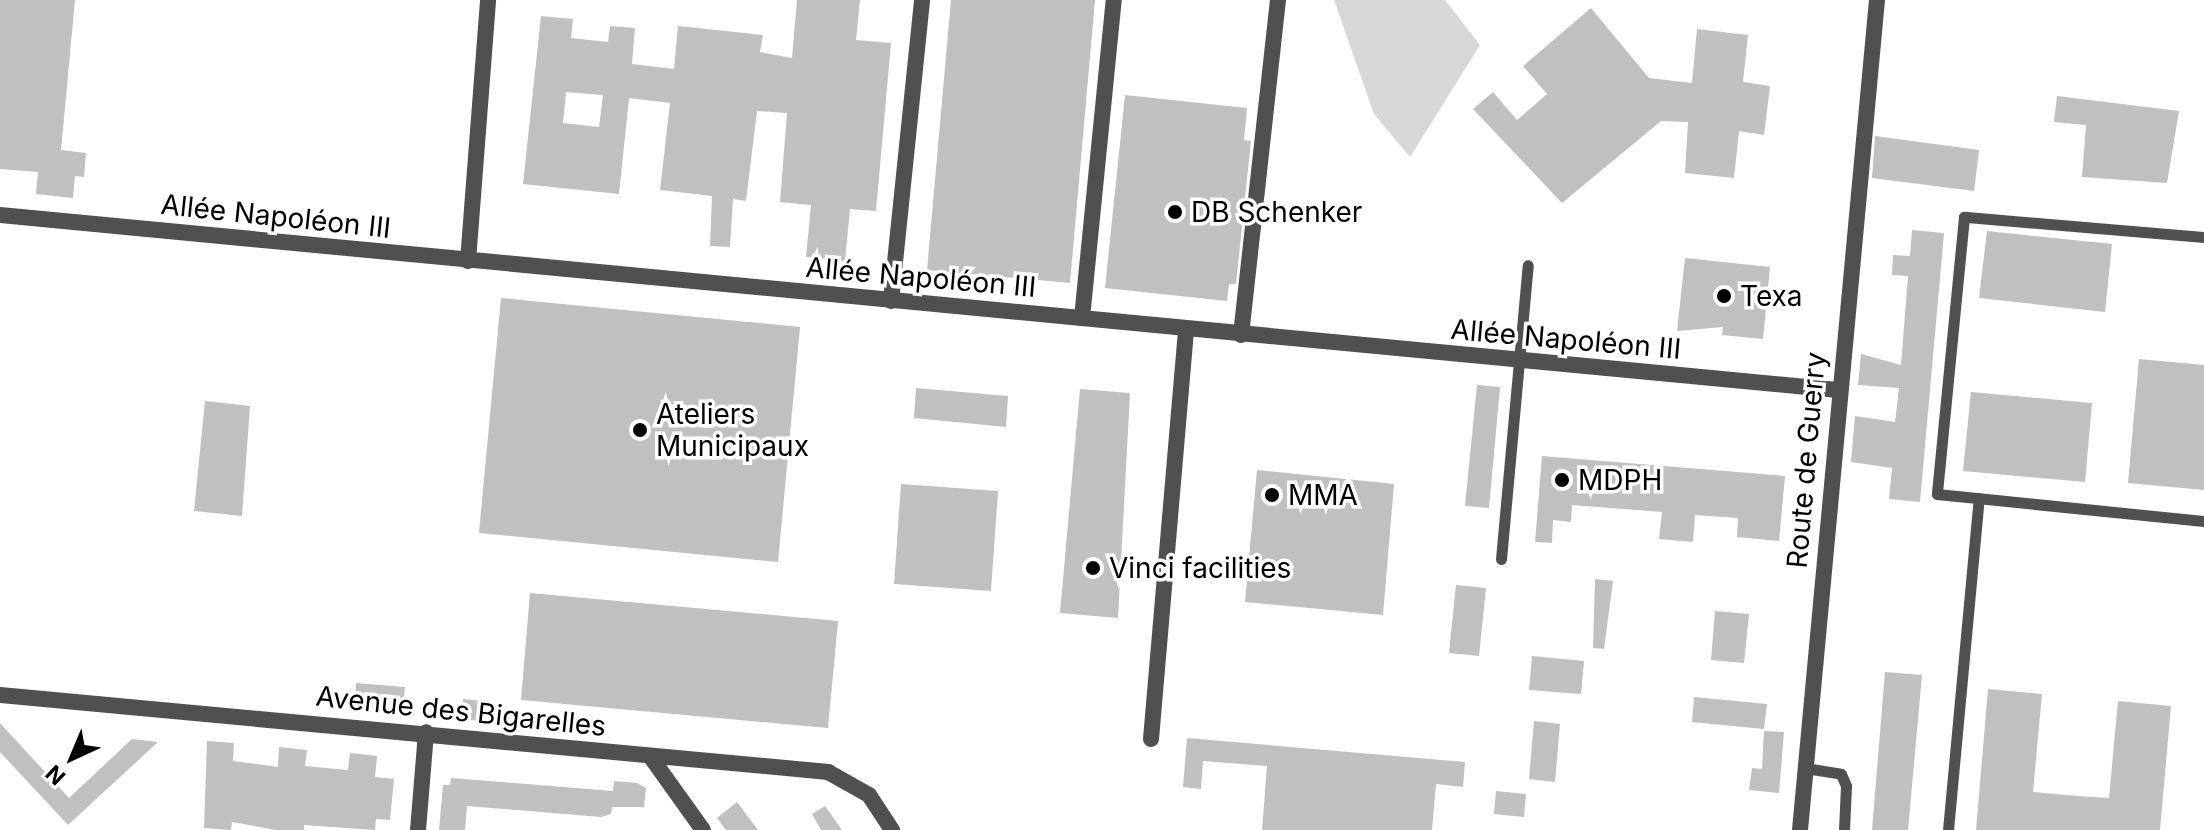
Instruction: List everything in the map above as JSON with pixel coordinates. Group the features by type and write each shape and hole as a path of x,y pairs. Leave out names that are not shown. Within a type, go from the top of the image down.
{"street":[{"path":"468,261 488,0"},
{"path":"891,301 922,0"},
{"path":"1082,318 1114,0"},
{"path":"1241,335 1278,0"},
{"name":"Route de Guerry","path":"1800,830 1838,390 1877,0"},
{"name":"Allée Napoléon III","path":"0,215 1838,390"},
{"path":"1151,739 1186,329"},
{"name":"Avenue des Bigarelles","path":"0,695 426,732 828,772 869,795 892,830"},
{"path":"418,830 426,732"},
{"path":"650,756 703,830"}],"lane":[{"path":"2204,237 1964,217 1937,494 2204,521"},
{"path":"1501,559 1528,265"},
{"path":"1948,830 1979,498"},
{"path":"1805,768 1841,774 1846,786 1844,830"}],"shaded area":[{"path":"1334,0 1445,0 1480,45 1410,157 1374,114"}],"building":[{"path":"0,0 75,0 61,150 86,153 84,177 75,176 73,198 36,194 38,172 0,169"},
{"path":"797,0 860,0 856,40 891,43 876,211 850,209 845,261 806,257 811,205 780,202 787,113 757,111 746,201 733,199 730,247 710,246 712,196 660,190 670,103 629,98 619,194 523,184 541,16 573,19 571,38 608,42 610,26 635,28 632,64 674,69 678,26 763,35 760,52 792,58","holes":["566,92 603,95 599,127 563,123"]},
{"path":"951,0 1095,0 1070,283 927,270"},
{"path":"1591,8 1649,78 1692,83 1697,29 1748,35 1743,82 1770,86 1764,135 1739,131 1734,178 1685,173 1688,122 1661,121 1562,203 1473,109 1493,92 1517,120 1547,94 1523,66"},
{"name":"DB Schenker","path":"1125,95 1247,108 1244,140 1251,141 1236,284 1229,284 1227,301 1105,288"},
{"path":"2057,96 2179,111 2167,183 2082,177 2086,125 2054,122"},
{"path":"1875,136 1979,150 1974,191 1872,178"},
{"path":"1912,230 1944,233 1920,502 1889,499 1892,468 1851,462 1855,416 1895,422 1899,388 1858,385 1861,354 1901,365 1908,276 1892,275 1893,255 1910,256"},
{"path":"1987,231 2112,244 2105,312 1979,298"},
{"name":"Texa","path":"1685,258 1770,267 1763,339 1722,335 1723,327 1677,331"},
{"name":"Ateliers Municipaux","path":"501,298 800,327 778,562 479,533"},
{"path":"2139,359 2204,365 2204,490 2128,483"},
{"path":"1477,385 1500,387 1489,508 1465,506"},
{"path":"916,388 1008,396 1006,427 914,418"},
{"path":"1080,389 1130,393 1118,618 1060,613"},
{"path":"1971,392 2092,403 2085,482 1963,471"},
{"path":"205,401 250,406 242,516 194,511"},
{"path":"1542,456 1785,476 1779,541 1737,537 1738,518 1695,515 1693,542 1659,539 1662,512 1572,505 1571,522 1553,520 1552,543 1535,542"},
{"path":"1257,470 1394,484 1383,615 1245,602"},
{"path":"901,484 998,491 991,591 894,584"},
{"path":"1595,579 1613,581 1604,649 1593,648"},
{"path":"1456,585 1486,588 1479,656 1449,653"},
{"path":"530,593 838,621 828,728 521,700"},
{"path":"1715,611 1749,614 1744,663 1711,660"},
{"path":"1532,656 1584,661 1581,694 1529,690"},
{"path":"1885,672 1922,675 1908,830 1872,830"},
{"path":"356,683 405,687 403,712 355,708"},
{"path":"1988,689 2042,694 2033,792 2109,798 2118,701 2171,706 2160,830 1976,830"},
{"path":"1694,697 1767,704 1764,729 1692,722"},
{"path":"463,699 493,702 492,722 461,719"},
{"path":"1534,721 1560,724 1555,782 1529,779"},
{"path":"0,723 69,798 132,739 158,742 68,825 0,752"},
{"path":"1764,731 1784,732 1779,793 1749,790 1752,768 1762,769"},
{"path":"1187,738 1465,762 1463,787 1436,784 1432,830 1262,830 1267,766 1203,761 1201,789 1183,787"},
{"path":"207,741 234,743 233,761 278,767 279,747 307,750 305,766 348,770 350,753 377,756 375,777 394,779 390,820 376,819 375,830 304,825 304,830 276,830 232,822 231,830 204,828"},
{"path":"451,778 613,791 614,781 637,783 646,788 644,807 612,807 611,814 601,817 467,806 465,830 439,830 443,785 450,785"},
{"path":"1496,791 1526,794 1524,817 1494,814"},
{"path":"737,802 758,830 726,830 717,818"},
{"path":"825,806 842,830 821,830 812,814"}],"place":[{"name":"DB Schenker","path":"1175,212"},
{"name":"Texa","path":"1724,296"},
{"name":"Ateliers Municipaux","path":"640,430"},
{"name":"MDPH","path":"1562,480"},
{"name":"MMA","path":"1272,495"},
{"name":"Vinci facilities","path":"1093,568"}]}
